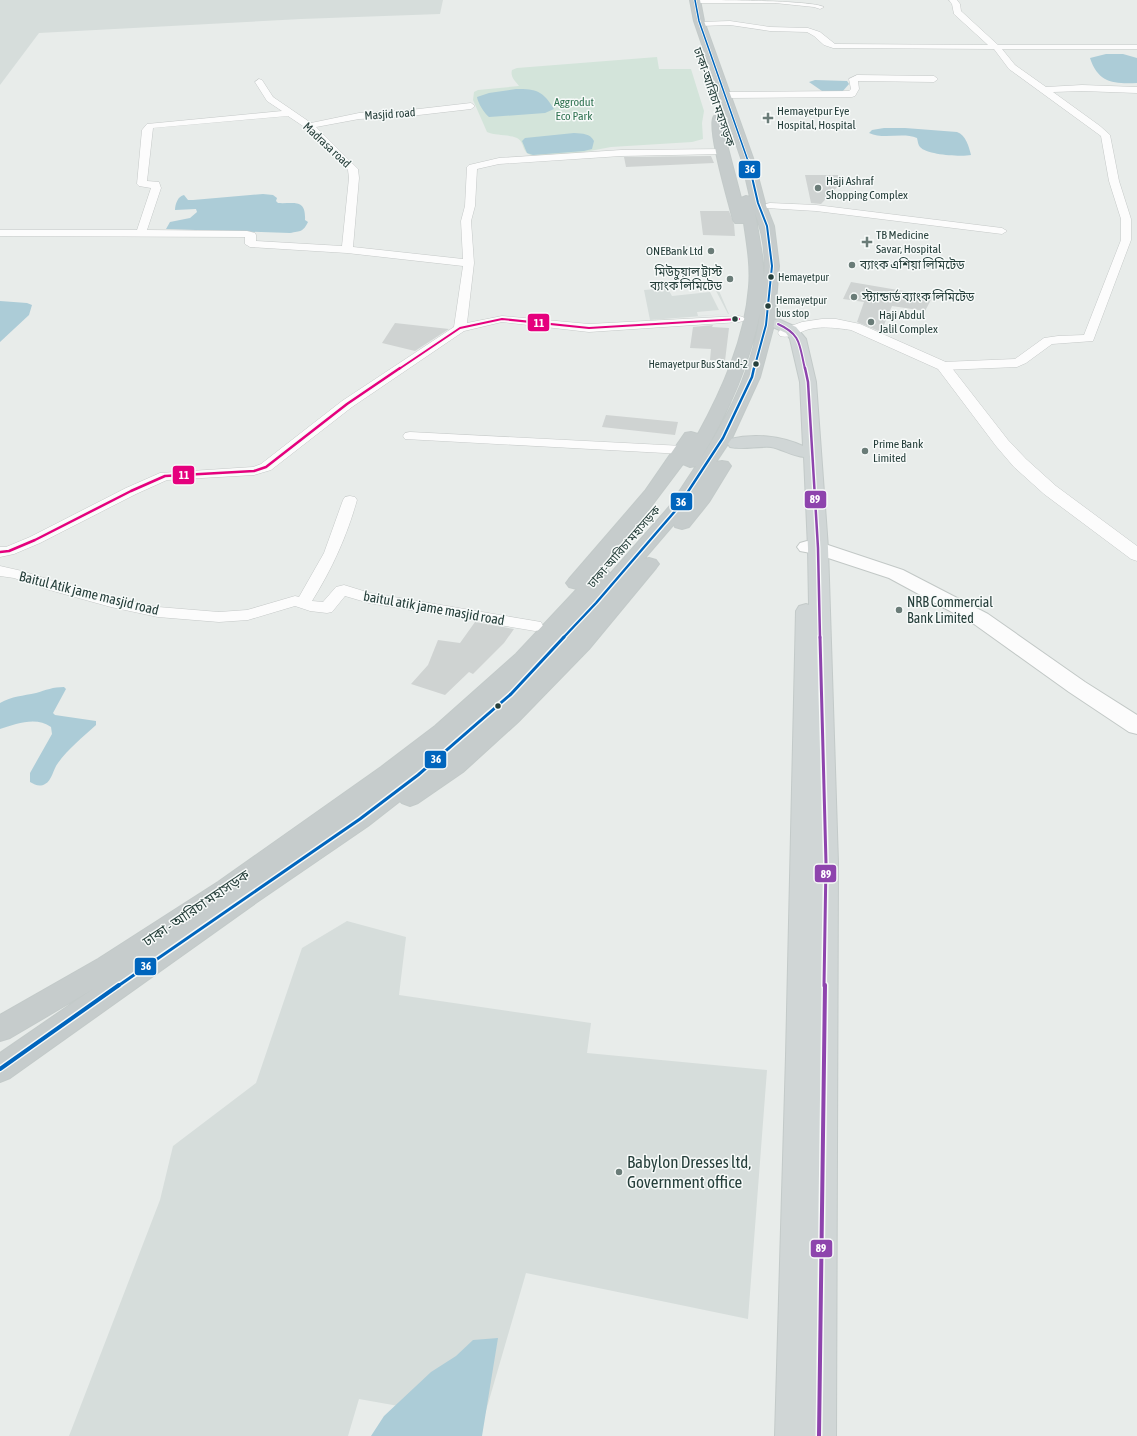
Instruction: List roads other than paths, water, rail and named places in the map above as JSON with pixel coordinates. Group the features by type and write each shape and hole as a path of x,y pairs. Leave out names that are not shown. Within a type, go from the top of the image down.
{"highway":[{"name":"ঢাকা-আরিচা মহাসড়ক","path":"690,0 725,95 725,117"},
{"name":"ঢাকা-আরিচা মহাসড়ক","path":"0,1069 248,895 353,811 418,775 505,699 558,646 676,510 723,438 752,377 766,324 772,266 766,226 758,203 747,158 725,117 690,27 690,0"},
{"path":"725,117 744,127 760,168 780,245 783,269 783,329 766,376 736,443 702,498 660,551 582,644 532,694 455,766 404,801 353,811 373,770 477,684 535,626 609,546 642,506 684,450 717,389 731,350 743,298 744,252 740,222 718,133 725,117"},
{"name":"ঢাকা - আরিচা মহাসড়ক","path":"0,1029 107,966 353,811"}],"main road":[{"path":"783,329 790,339 799,382 803,452 812,547 792,1436"},
{"path":"783,329 798,339 808,382 812,547 826,863 820,1436"},
{"path":"736,443 752,441 771,442 789,445 803,452"},
{"path":"812,547 896,574 981,619 1077,687 1137,726"}],"street":[{"path":"690,0 775,1 816,5 820,7"},
{"path":"783,329 822,323 836,323 855,327 943,366 1017,363 1026,359 1048,341 1081,340 1089,338 1093,331 1126,240 1126,219 1114,181 1105,136 1097,128 1046,90 1012,67 997,48 957,12 956,4 953,0"},
{"path":"700,24 730,23 770,29 808,30 817,34 833,46 997,48 1137,47"},
{"path":"725,95 852,94 855,89 853,80 857,78 934,79"},
{"name":"Madrasa road","path":"259,82 270,100 309,126 353,169 354,178 347,250"},
{"path":"1046,90 1082,88 1137,90"},
{"name":"Masjid road","path":"309,126 359,116 410,113 471,106"},
{"path":"141,234 156,188 156,184 142,184 147,130 150,126 290,113"},
{"path":"460,328 469,263 466,221 470,206 472,167 499,161 628,152 723,151"},
{"path":"770,206 816,208 1002,231"},
{"path":"0,233 247,234 251,235 250,244 347,250 469,263"},
{"path":"4,551 35,540 131,491 165,476 254,471 266,467 347,404 460,328 502,319 589,328 739,319"},
{"path":"943,366 1002,443 1020,463 1050,490 1137,555"},
{"path":"410,436 684,450"},
{"path":"299,602 317,583 328,562 345,520 350,500"},
{"name":"Baitul Atik jame masjid road","path":"0,565 4,551"},
{"name":"Baitul Atik jame masjid road","path":"0,571 17,574 51,586 111,602 158,612 219,617 248,615 299,602"},
{"name":"baitul atik jame masjid road","path":"299,602 310,606 327,608 341,590 344,590 368,598 535,626"}],"water":[{"path":"1106,54 1123,54 1137,58 1137,83 1114,82 1097,73 1090,58"},
{"path":"815,80 847,81 849,84 842,92 822,91 809,82"},
{"path":"516,89 539,92 546,98 554,109 545,113 489,117 482,108 477,97 489,93"},
{"path":"884,128 957,132 965,138 971,155 960,156 937,154 924,150 918,144 917,138 911,136 881,136 869,133 872,130"},
{"path":"574,133 586,134 592,138 594,141 592,149 533,155 527,153 522,141 525,138"},
{"path":"263,194 273,195 277,198 276,201 278,203 294,203 301,205 305,213 305,220 308,222 305,228 290,233 166,229 170,222 190,218 197,212 196,209 175,210 177,201 184,195 188,200 193,200"},
{"path":"0,301 27,303 32,305 29,315 0,342"},
{"path":"64,687 66,689 53,713 55,715 96,721 96,725 62,758 56,766 51,778 47,782 43,785 36,785 30,782 30,773 52,734 51,727 32,721 19,723 0,729 0,703 13,698 53,688"},
{"path":"498,1338 482,1436 371,1436 384,1416 431,1372 456,1356 473,1340"}],"place":[{"name":"Hemayetpur Eye Hospital, Hospital","path":"768,118"},
{"name":"Haji Ashraf Shopping Complex","path":"818,188"},
{"name":"TB Medicine Savar, Hospital","path":"867,242"},
{"name":"ONEBank Ltd","path":"711,251"},
{"name":"ব্যাংক এশিয়া লিমিটেড","path":"852,265"},
{"name":"Hemayetpur","path":"771,277"},
{"name":"মিউচুয়াল ট্রাস্ট ব্যাংক লিমিটেড","path":"730,279"},
{"name":"স্ট্যান্ডার্ড ব্যাংক লিমিটেড","path":"854,297"},
{"name":"Hemayetpur bus stop","path":"768,306"},
{"name":"Haji Abdul Jalil Complex","path":"871,322"},
{"name":"Hemayetpur Bus Stand-2","path":"756,364"},
{"name":"Prime Bank Limited","path":"865,451"},
{"name":"NRB Commercial Bank Limited","path":"899,610"},
{"name":"Babylon Dresses ltd, Government office","path":"619,1172"}],"park label":[{"name":"Aggrodut Eco Park","path":"574,109"}]}
